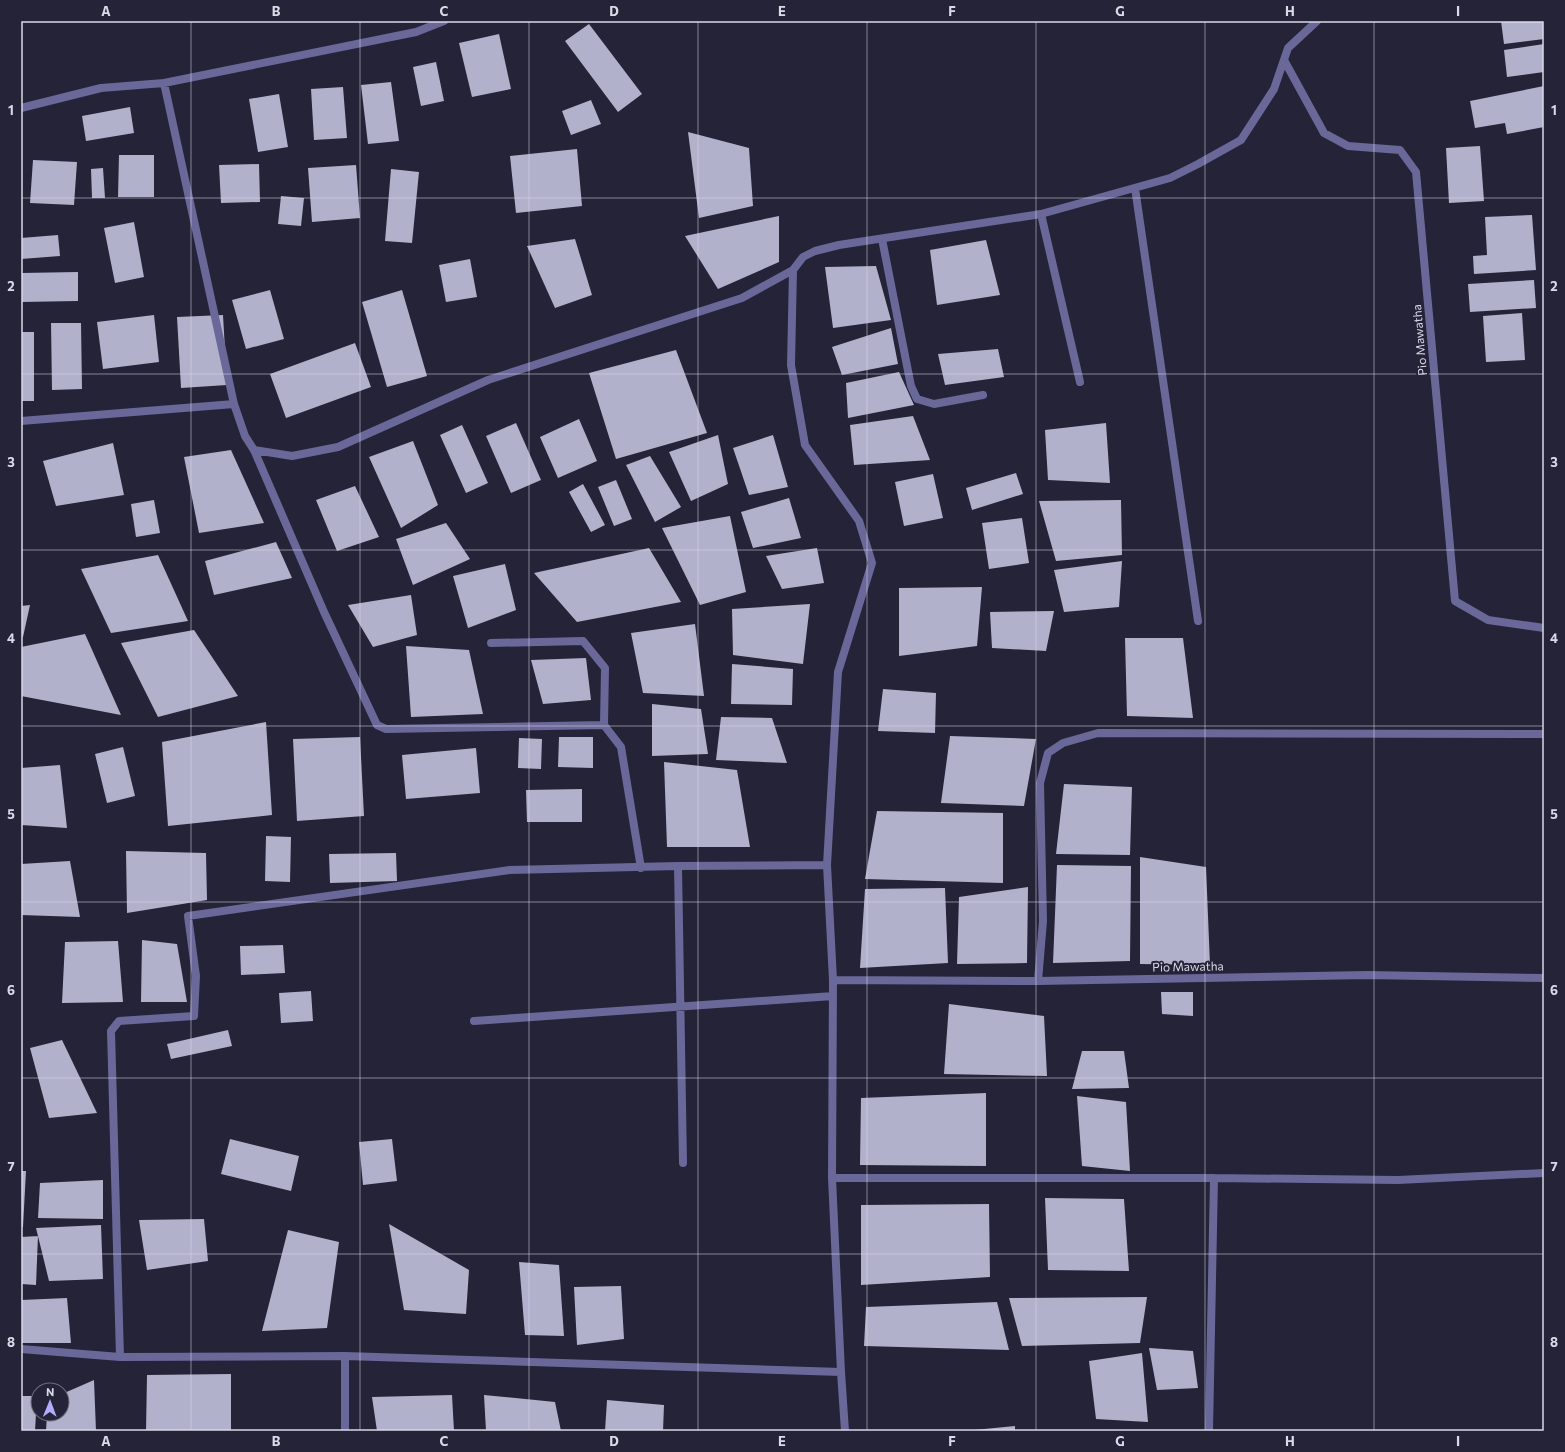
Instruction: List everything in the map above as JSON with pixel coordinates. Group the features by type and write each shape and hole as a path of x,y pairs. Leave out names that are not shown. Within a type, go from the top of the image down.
{"street":[{"path":"21,108 101,88 164,83 416,32 444,21"},
{"path":"254,450 292,456 338,447 488,380 742,298 794,270 803,257 816,251 839,245 1041,214 1170,178 1241,140 1274,89 1288,48 1317,21"},
{"name":"Pio Mawatha","path":"1284,60 1324,133 1348,146 1400,150 1416,172 1455,601 1488,620 1544,628"},
{"path":"164,83 234,404 245,436 254,450 324,612 377,725 386,729 604,725"},
{"path":"1135,188 1198,621"},
{"path":"1041,214 1080,382"},
{"path":"882,239 911,386 917,399 934,404 983,395"},
{"path":"794,270 791,365 805,445 859,521 872,563 838,672 827,865 833,980 832,1178 845,1431"},
{"path":"21,421 234,404"},
{"path":"491,643 583,641 605,668 604,725 622,747 640,868"},
{"path":"1038,981 1043,921 1040,784 1048,753 1064,743 1098,733 1544,734"},
{"path":"120,1357 112,1031 119,1021 194,1016 196,976 188,916 510,870 678,866 827,865"},
{"path":"678,866 683,1163"},
{"name":"Pio Mawatha","path":"833,980 1038,981 1367,975 1544,978"},
{"path":"474,1021 833,996"},
{"path":"832,1178 1214,1178 1398,1180 1544,1174"},
{"path":"1209,1431 1214,1178"},
{"path":"21,1349 120,1357 345,1356 841,1372"},
{"path":"345,1356 345,1431"}],"building":[{"path":"1501,21 1544,21 1544,39 1504,44"},
{"path":"589,24 642,94 618,112 565,41"},
{"path":"499,34 511,89 472,97 459,43"},
{"path":"1544,44 1544,72 1507,77 1504,50"},
{"path":"436,62 444,101 421,106 413,67"},
{"path":"391,82 399,141 368,144 361,85"},
{"path":"1544,86 1544,127 1507,134 1505,123 1475,128 1470,101"},
{"path":"343,87 347,138 314,140 311,89"},
{"path":"279,94 288,147 258,152 249,99"},
{"path":"591,100 601,124 571,135 562,111"},
{"path":"130,107 134,133 86,141 82,116"},
{"path":"688,132 749,148 753,206 699,218"},
{"path":"1480,146 1484,201 1449,203 1446,148"},
{"path":"577,149 582,206 516,213 510,156"},
{"path":"119,155 154,155 154,197 118,197"},
{"path":"33,160 77,162 74,205 30,203"},
{"path":"259,164 260,202 221,203 219,165"},
{"path":"356,165 360,218 312,222 308,168"},
{"path":"103,168 105,198 92,198 91,169"},
{"path":"391,169 419,172 412,243 385,241"},
{"path":"281,196 304,198 301,226 278,224"},
{"path":"1532,215 1536,270 1474,274 1473,256 1487,255 1485,217"},
{"path":"779,216 779,262 718,289 685,236"},
{"path":"134,222 144,277 115,283 104,228"},
{"path":"58,235 60,256 21,259 21,238"},
{"path":"575,239 592,295 555,308 527,246"},
{"path":"986,240 1000,295 937,305 930,250"},
{"path":"470,259 477,297 446,302 439,265"},
{"path":"876,266 891,320 833,328 825,267"},
{"path":"78,272 78,301 21,302 21,273"},
{"path":"1534,280 1536,308 1470,312 1468,284"},
{"path":"270,290 284,339 246,349 232,300"},
{"path":"402,290 427,376 387,387 362,302"},
{"path":"1522,313 1525,360 1486,362 1483,316"},
{"path":"154,315 159,362 103,369 97,322"},
{"path":"223,315 227,385 181,388 177,317"},
{"path":"51,323 81,323 82,389 52,390"},
{"path":"891,328 898,364 842,375 832,347"},
{"path":"21,332 34,332 34,401 21,401"},
{"path":"355,343 371,387 286,418 270,374"},
{"path":"998,349 1004,377 945,385 938,354"},
{"path":"676,350 707,433 616,459 589,373"},
{"path":"899,372 914,405 848,418 846,383"},
{"path":"913,416 930,460 854,465 850,425"},
{"path":"579,419 597,461 558,478 540,437"},
{"path":"516,423 541,480 511,493 486,436"},
{"path":"1106,423 1110,483 1048,480 1045,430"},
{"path":"462,425 488,483 466,493 440,435"},
{"path":"718,435 728,484 691,501 669,452"},
{"path":"773,435 788,487 749,495 733,448"},
{"path":"413,441 438,505 401,528 369,457"},
{"path":"113,443 124,495 56,506 43,461"},
{"path":"231,450 264,523 199,533 184,457"},
{"path":"650,456 681,507 655,522 626,465"},
{"path":"1016,473 1023,494 972,510 966,488"},
{"path":"933,474 943,518 904,526 895,482"},
{"path":"616,480 632,519 614,526 598,487"},
{"path":"583,484 605,525 591,532 569,492"},
{"path":"355,486 379,537 337,551 316,500"},
{"path":"789,498 801,538 753,548 741,512"},
{"path":"154,500 160,533 136,537 131,504"},
{"path":"1121,500 1122,555 1056,561 1039,501"},
{"path":"730,516 746,592 700,605 662,528"},
{"path":"1022,518 1029,563 989,569 982,523"},
{"path":"446,523 470,559 413,585 396,539"},
{"path":"276,542 292,578 214,595 205,561"},
{"path":"649,548 681,602 577,622 534,573"},
{"path":"817,548 824,583 782,589 766,556"},
{"path":"158,555 188,621 111,633 81,569"},
{"path":"1122,561 1119,607 1064,612 1054,570"},
{"path":"505,564 516,610 468,628 453,576"},
{"path":"982,587 977,646 899,656 899,588"},
{"path":"411,595 417,635 373,647 348,605"},
{"path":"810,604 803,664 733,655 732,609"},
{"path":"30,605 23,637 21,637 21,606"},
{"path":"1054,611 1046,651 992,648 990,612"},
{"path":"695,624 704,696 643,693 631,633"},
{"path":"194,630 238,696 158,717 121,643"},
{"path":"85,634 121,715 21,696 21,647"},
{"path":"1125,638 1183,638 1193,718 1127,716"},
{"path":"406,646 469,650 483,714 411,717"},
{"path":"586,658 591,700 543,704 531,660"},
{"path":"732,664 793,669 792,705 731,704"},
{"path":"883,689 936,693 935,733 878,731"},
{"path":"652,704 701,709 708,754 652,756"},
{"path":"721,717 772,718 787,763 716,760"},
{"path":"266,722 272,815 168,826 162,742"},
{"path":"950,736 1036,739 1024,806 941,803"},
{"path":"360,737 364,816 297,821 293,739"},
{"path":"559,737 593,737 593,768 558,767"},
{"path":"519,738 542,739 541,769 518,768"},
{"path":"123,747 135,796 107,803 95,754"},
{"path":"476,748 480,793 406,799 402,755"},
{"path":"664,762 737,770 750,847 667,847"},
{"path":"60,765 67,828 21,825 21,768"},
{"path":"1064,784 1132,787 1130,855 1056,854"},
{"path":"582,789 582,822 527,822 526,790"},
{"path":"877,811 1003,813 1003,883 865,879"},
{"path":"266,836 291,837 290,882 265,881"},
{"path":"126,851 206,853 207,900 127,913"},
{"path":"396,853 397,881 330,883 329,854"},
{"path":"1140,857 1206,867 1210,965 1140,964"},
{"path":"70,861 80,917 21,915 21,864"},
{"path":"1057,865 1131,866 1130,961 1053,963"},
{"path":"1028,887 1027,963 957,964 959,897"},
{"path":"945,888 948,963 860,968 865,889"},
{"path":"142,940 177,944 187,1002 141,1002"},
{"path":"118,941 123,1002 62,1003 65,942"},
{"path":"283,945 285,973 241,975 240,946"},
{"path":"311,991 313,1021 281,1023 279,993"},
{"path":"1161,992 1193,992 1193,1016 1162,1014"},
{"path":"949,1004 1044,1016 1047,1076 944,1074"},
{"path":"228,1030 232,1046 171,1059 167,1044"},
{"path":"62,1040 97,1113 49,1118 30,1048"},
{"path":"1082,1051 1124,1051 1129,1088 1072,1089"},
{"path":"986,1093 986,1166 860,1165 861,1098"},
{"path":"1077,1096 1126,1102 1130,1171 1082,1166"},
{"path":"230,1139 299,1156 291,1191 221,1174"},
{"path":"392,1139 397,1181 363,1185 359,1142"},
{"path":"21,1171 26,1171 23,1227 21,1227"},
{"path":"103,1180 103,1219 38,1218 40,1183"},
{"path":"1045,1198 1124,1199 1129,1271 1048,1270"},
{"path":"989,1204 990,1277 861,1285 861,1205"},
{"path":"204,1219 208,1261 147,1270 139,1220"},
{"path":"389,1224 469,1270 466,1314 404,1310"},
{"path":"101,1225 103,1279 49,1281 36,1228"},
{"path":"288,1230 339,1242 327,1328 262,1331"},
{"path":"38,1236 36,1285 21,1284 21,1237"},
{"path":"519,1262 559,1265 564,1336 525,1335"},
{"path":"621,1286 624,1339 577,1345 574,1287"},
{"path":"1147,1297 1140,1343 1022,1346 1009,1298"},
{"path":"67,1298 71,1343 21,1343 21,1300"},
{"path":"997,1302 1009,1350 864,1346 866,1307"},
{"path":"1149,1348 1193,1351 1198,1388 1157,1390"},
{"path":"1142,1353 1148,1422 1096,1419 1089,1361"},
{"path":"231,1374 231,1431 146,1431 147,1375"},
{"path":"94,1380 96,1431 46,1431 47,1422 70,1422 70,1390"},
{"path":"452,1395 454,1431 377,1431 372,1397"},
{"path":"484,1395 555,1402 561,1431 486,1431"},
{"path":"21,1396 30,1396 30,1422 36,1422 35,1431 21,1431"},
{"path":"607,1400 664,1405 663,1431 605,1431"},
{"path":"1015,1426 1015,1431 974,1430"}]}
